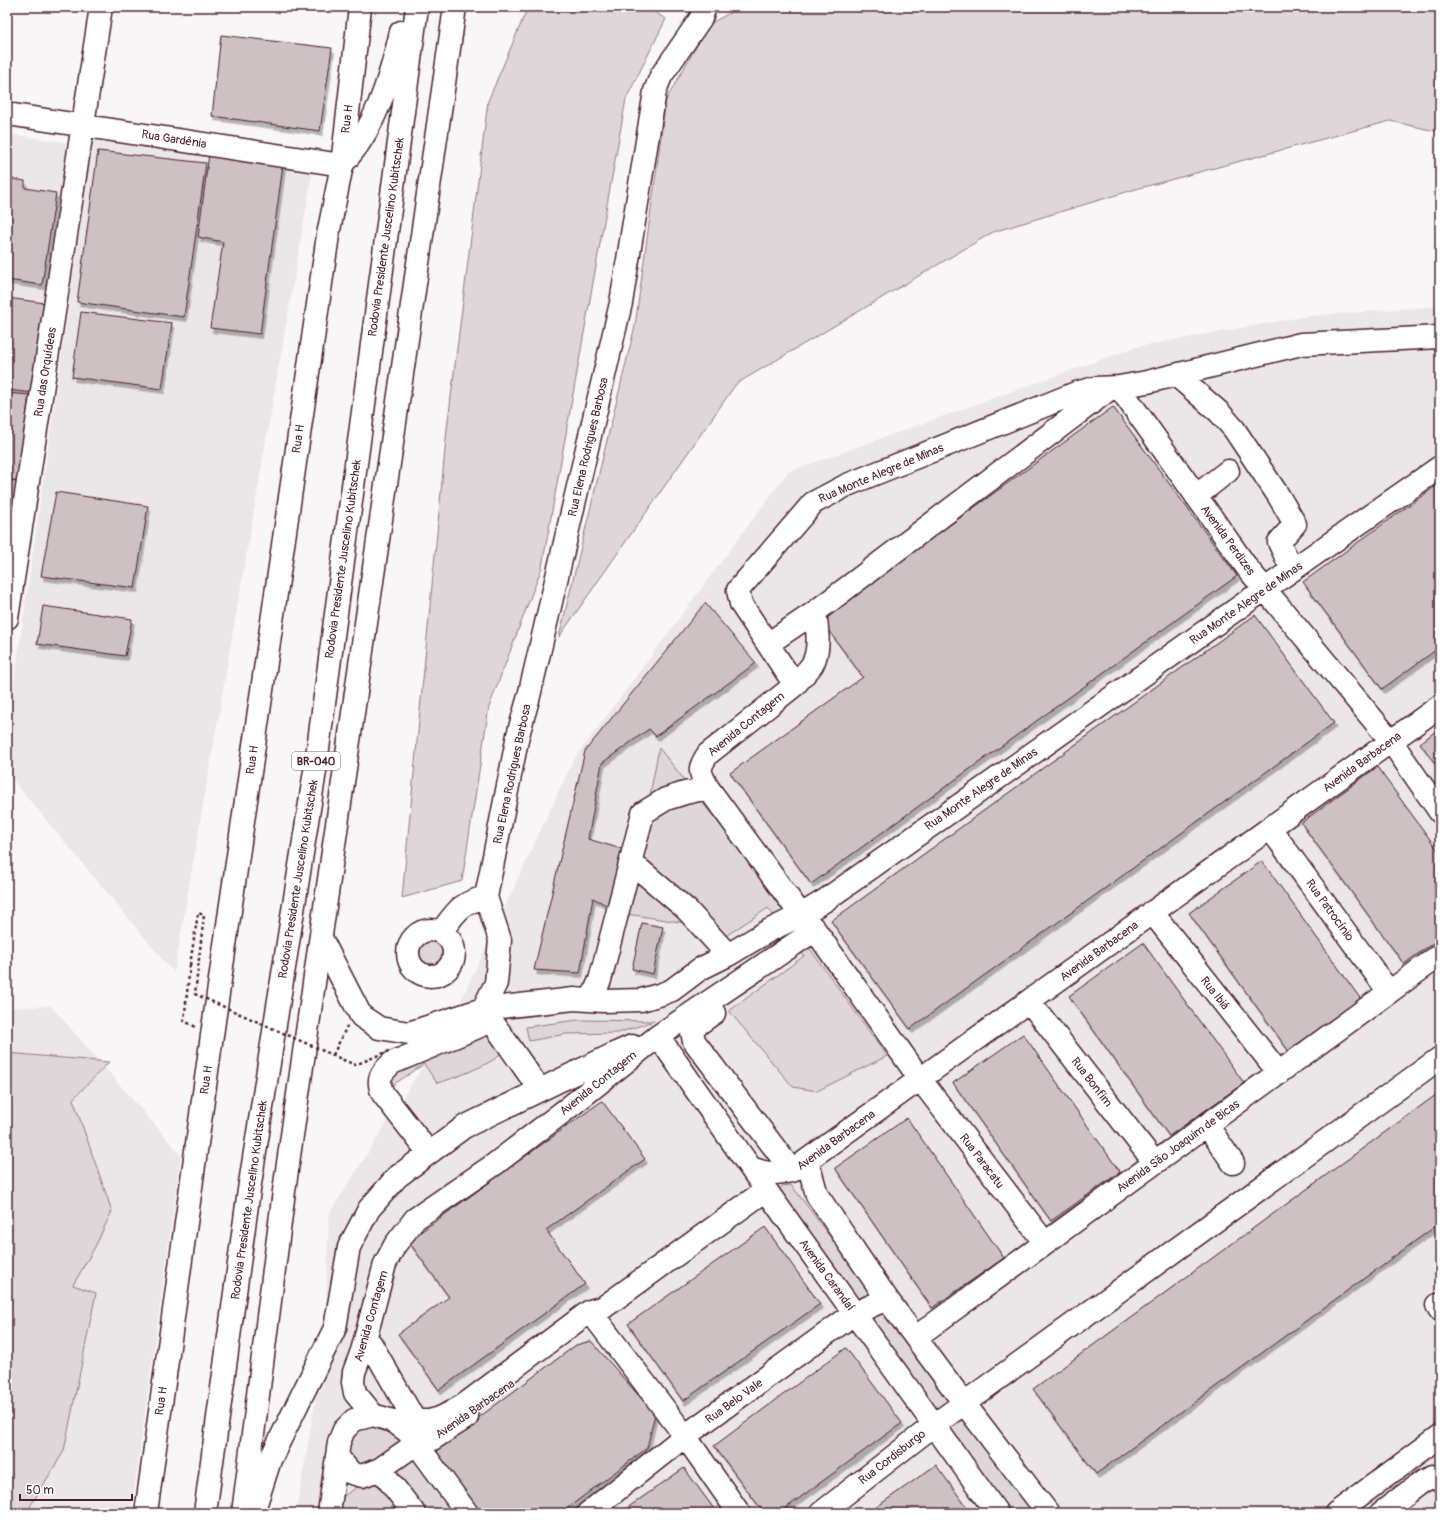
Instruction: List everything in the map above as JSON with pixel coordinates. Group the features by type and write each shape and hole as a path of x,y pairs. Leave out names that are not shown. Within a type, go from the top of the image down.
{"main road":[{"name":"Rua das Orquídeas","path":"7,618 9,585 84,125 101,7"},
{"name":"Rua H","path":"146,1513 212,1035 328,234 342,165 360,7"},
{"path":"342,165 359,143 375,112 394,60 407,7"},
{"name":"Rodovia Presidente Juscelino Kubitschek","path":"205,1513 250,1190 315,771 417,7"},
{"name":"BR-040","path":"243,1513 284,1191 455,7"},
{"name":"Rua Elena Rodrigues Barbosa","path":"487,1015 496,983 500,940 486,897 518,735 530,696 621,303 655,92 661,76 701,18 705,7"},
{"name":"Rua Gardênia","path":"7,114 342,165"},
{"name":"Rua Monte Alegre de Minas","path":"1116,387 815,612 769,643 741,604 738,590 813,503 847,485 1076,393 1095,388 1116,387 1147,382 1301,344 1440,337"},
{"path":"1176,375 1219,412 1234,429 1278,495 1295,524 1279,542 1292,570"},
{"name":"Avenida Perdizes","path":"1116,387 1248,569 1391,741 1440,812"},
{"name":"Rua Monte Alegre de Minas","path":"487,1015 574,999 641,1000 662,994 672,990 700,969 728,955 768,931 808,922 824,901 1440,467"},
{"path":"1196,496 1228,471"},
{"name":"Avenida Contagem","path":"467,1513 408,1432 383,1418 355,1393 353,1382 354,1372 362,1351 385,1264 395,1245 415,1219 495,1164 658,1036 713,1006 808,922 708,788 701,774 700,765 708,754 795,684 812,665 817,652 818,639 815,612"},
{"name":"Avenida Contagem","path":"769,643 795,684"},
{"name":"Avenida Barbacena","path":"751,1168 775,1174 800,1166 1440,706"},
{"path":"590,1000 600,980 643,813 666,799 708,788"},
{"name":"Rua Patrocínio","path":"1270,828 1390,992"},
{"path":"631,862 687,910 728,955"},
{"path":"441,932 459,908 473,900 486,897"},
{"name":"Rua Ibiá","path":"1152,912 1279,1073"},
{"name":"Rua Paracatu","path":"808,922 920,1079 1045,1243"},
{"path":"321,938 360,1016 379,1028 409,1034 487,1015"},
{"name":"Avenida São Joaquim de Bicas","path":"916,1337 1440,955"},
{"name":"Rua Bonfim","path":"1029,1001 1155,1163"},
{"path":"713,1006 694,1027 692,1032 694,1041 713,1066 800,1166 817,1195 887,1298 964,1403 1048,1513"},
{"path":"487,1015 540,1090"},
{"path":"429,1153 383,1094 379,1086 380,1077 385,1069 392,1063 487,1015"},
{"path":"253,1513 270,1460 335,1328 349,1247 373,1204 397,1177 464,1127 614,1054 658,1036"},
{"name":"Avenida Carandaí","path":"658,1036 997,1513"},
{"path":"964,1403 1440,1058"},
{"path":"713,1066 725,1132"},
{"path":"1207,1125 1232,1163"},
{"name":"Avenida Barbacena","path":"415,1421 428,1421 440,1418 464,1405 597,1313 766,1190"},
{"name":"Rua Belo Vale","path":"588,1513 685,1436 855,1313 887,1298"},
{"path":"597,1313 739,1513"},
{"name":"Avenida Barbacena","path":"337,1456 351,1473 356,1475 362,1476 380,1469 410,1448 432,1440 470,1415 597,1313"},
{"name":"Avenida Contagem","path":"371,1344 415,1421"},
{"name":"Rua Cordisburgo","path":"821,1513 964,1403"},
{"path":"329,1513 339,1442 344,1430 354,1420 383,1418 415,1421"},
{"path":"1336,1513 1440,1436"},
{"path":"380,1469 414,1513"},
{"path":"1381,1513 1423,1481 1432,1477 1440,1480"}],"path":[{"path":"212,1035 184,1021 190,965 198,914 204,915 195,994 355,1065 389,1051"},
{"path":"333,1055 347,1026"}],"shaded area":[{"path":"528,7 646,7 666,19 626,99 542,567 489,707 462,881 402,898 447,429 488,101"},
{"path":"741,7 1440,7 1440,132 1390,121 1136,189 993,232 736,384 559,637 635,326 666,100 709,24"},
{"path":"7,134 68,143 7,561"},
{"path":"93,138 313,169 174,973 7,773 7,731"},
{"path":"1440,306 1440,1513 296,1513 325,1346 329,1214 451,1022 573,761 788,472 1136,347 1308,316"},
{"path":"659,748 726,832 887,1056 817,1091 793,1087 729,1011 804,956 768,908 715,943 686,923 627,914"},
{"path":"433,938 443,942 447,952 443,962 433,966 423,962 419,952 423,942"},
{"path":"51,1006 181,1155 131,1513 7,1513 7,1008"},
{"path":"577,1020 654,1021 618,1033 566,1034 529,1041 526,1027"},
{"path":"477,1035 499,1038 503,1048 501,1053 496,1058 480,1067 437,1083 424,1064 393,1085 390,1072"},
{"path":"7,1053 109,1062 73,1099 112,1211 95,1247 73,1285 96,1293 64,1451 26,1513 7,1513"},
{"path":"791,1185 1035,1513 1005,1513 778,1190 782,1186"},
{"path":"377,1423 402,1433 459,1513 427,1513 396,1469 366,1466 350,1459 346,1442 354,1425"},
{"path":"365,1482 389,1485 401,1512 375,1510 368,1513 337,1513 339,1499"}],"building":[{"path":"221,35 332,48 320,131 212,116"},
{"path":"98,151 206,163 184,317 77,302"},
{"path":"209,154 283,165 260,334 210,328 223,242 198,237"},
{"path":"7,178 25,181 25,188 56,193 42,285 7,280"},
{"path":"7,298 45,303 34,393 7,390"},
{"path":"81,312 172,323 162,389 72,377"},
{"path":"7,393 29,395 18,481 7,479"},
{"path":"1113,407 1237,576 811,884 730,773 863,677 820,619"},
{"path":"7,480 17,481 7,562"},
{"path":"1440,483 1440,647 1382,689 1303,582"},
{"path":"56,492 148,506 135,588 41,576"},
{"path":"705,603 756,663 656,736 649,729 602,763 588,839 625,850 610,907 593,898 580,973 534,970 585,751"},
{"path":"43,606 132,619 125,656 37,644"},
{"path":"1255,615 1334,723 910,1029 831,921"},
{"path":"1440,728 1440,770 1420,743"},
{"path":"1377,767 1440,853 1440,938 1404,964 1301,823"},
{"path":"1262,861 1362,1001 1290,1053 1189,913"},
{"path":"642,923 663,927 653,974 632,969"},
{"path":"1143,943 1244,1083 1169,1136 1069,996"},
{"path":"1023,1034 1120,1172 1051,1221 953,1083"},
{"path":"1440,1092 1440,1223 1096,1474 1033,1389"},
{"path":"602,1101 645,1159 546,1230 585,1284 439,1390 398,1334 449,1297 408,1241"},
{"path":"907,1118 1004,1258 932,1308 835,1168"},
{"path":"765,1227 820,1304 683,1401 628,1324"},
{"path":"591,1341 655,1414 647,1448 561,1513 477,1513 435,1461 439,1447 576,1345"},
{"path":"846,1348 902,1423 779,1513 764,1513 714,1446"},
{"path":"936,1465 971,1513 868,1513"},
{"path":"684,1468 717,1513 620,1513"}]}
